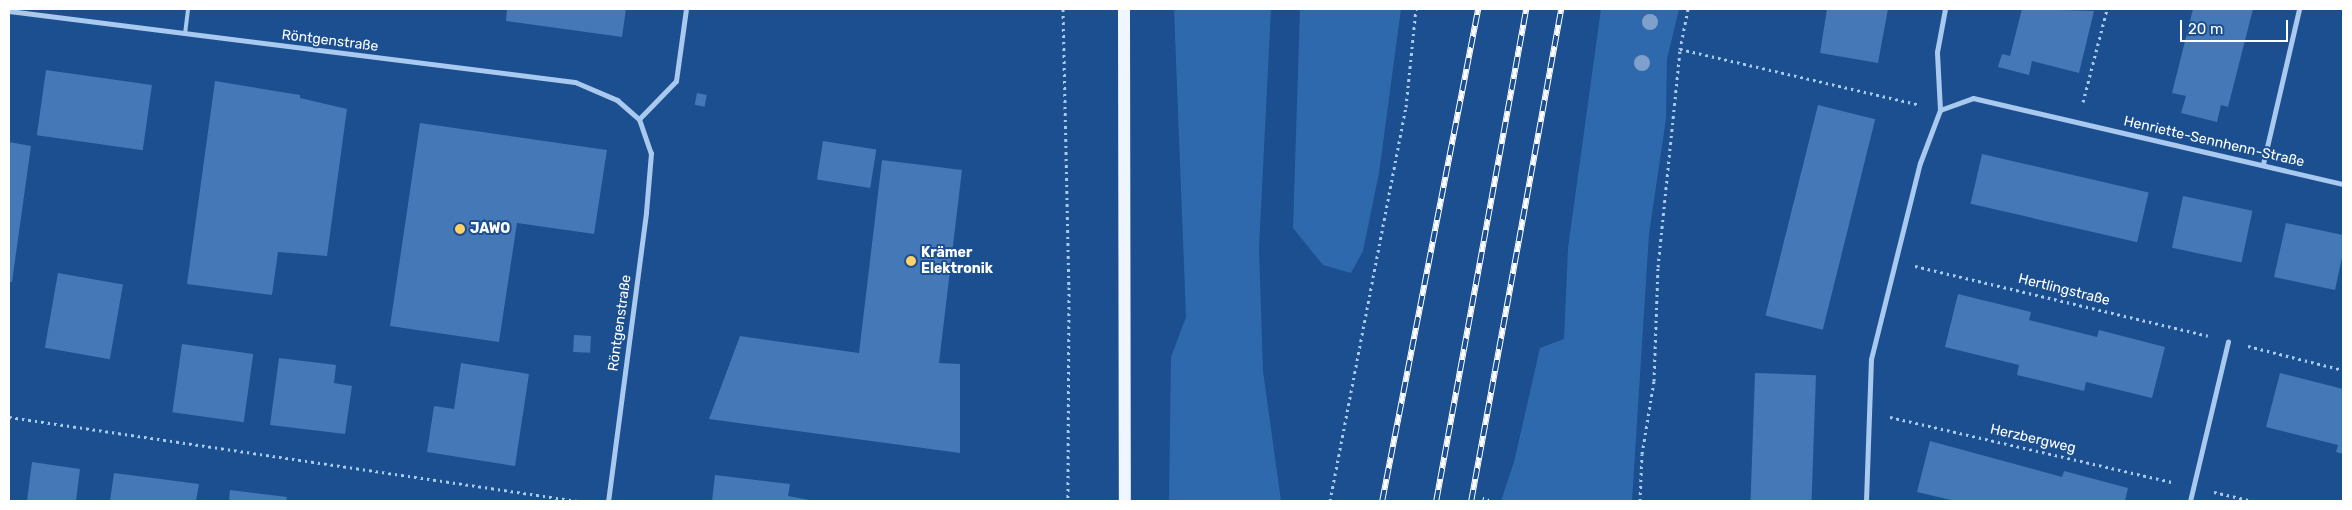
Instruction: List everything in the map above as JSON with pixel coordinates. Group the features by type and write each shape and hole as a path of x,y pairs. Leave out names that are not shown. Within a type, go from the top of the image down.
{"main road":[{"path":"1124,9 1125,501"}],"street":[{"path":"639,118 676,81 686,9"},
{"path":"1866,501 1871,359 1920,163 1940,110 1937,52 1946,9"},
{"path":"2263,164 2299,9"},
{"name":"Röntgenstraße","path":"9,11 185,35 575,82 617,100 639,118 651,153 646,213 608,501"},
{"name":"Henriette-Sennhenn-Straße","path":"1940,110 1973,98 2343,184"},
{"path":"2190,501 2228,341"}],"lane":[{"path":"185,35 188,9"}],"path":[{"path":"1063,9 1069,287 1068,501"},
{"path":"1330,501 1406,107 1416,9"},
{"path":"1640,501 1642,454 1654,381 1658,267 1680,48 1688,9"},
{"path":"2078,122 2107,9"},
{"path":"1680,48 1940,110"},
{"name":"Hertlingstraße","path":"1895,261 2343,370"},
{"name":"Herzbergweg","path":"1868,412 2253,501"},
{"path":"9,417 578,501"}],"shaded area":[{"path":"1174,9 1271,9 1259,248 1263,371 1281,501 1169,501 1171,357 1186,317"},
{"path":"1300,9 1401,9 1379,173 1363,251 1351,273 1323,265 1293,228"},
{"path":"1601,9 1679,9 1667,59 1666,119 1649,234 1632,501 1501,501 1514,462 1540,348 1564,339 1568,248"}],"building":[{"path":"507,9 626,9 622,37 506,21"},
{"path":"1827,9 1888,9 1878,63 1820,53"},
{"path":"2022,9 2094,11 2079,73 2032,61 2029,75 1998,67 2002,54 2010,56"},
{"path":"2193,9 2253,9 2228,107 2221,105 2217,122 2181,113 2186,96 2172,93"},
{"path":"46,70 152,85 143,150 37,135"},
{"path":"215,81 300,95 300,98 347,109 327,256 278,252 272,295 187,284"},
{"path":"697,93 707,95 705,107 695,105"},
{"path":"1818,105 1875,119 1823,330 1766,316"},
{"name":"JAWO","path":"420,123 607,150 594,234 517,223 499,342 390,326"},
{"path":"823,141 876,149 870,188 817,180"},
{"path":"9,142 31,146 12,282 9,282"},
{"path":"1982,154 2149,192 2137,242 1971,204"},
{"path":"882,160 962,170 939,363 960,364 960,453 709,419 740,336 859,353"},
{"path":"2183,196 2252,211 2241,263 2172,248"},
{"path":"2286,223 2343,235 2343,253 2335,290 2274,277"},
{"path":"58,273 123,284 110,359 45,348"},
{"path":"1958,294 2031,312 2029,320 2097,337 2099,330 2165,347 2152,398 2086,382 2084,391 2017,375 2019,365 1945,347"},
{"path":"574,335 591,336 590,353 573,352"},
{"path":"182,344 253,354 244,422 172,412"},
{"path":"279,358 336,365 334,383 352,386 345,434 270,425"},
{"path":"461,363 529,374 515,466 427,452 434,406 454,409"},
{"path":"1755,373 1816,375 1812,501 1751,501"},
{"path":"2280,373 2343,389 2343,454 2336,452 2338,445 2266,427"},
{"path":"1930,441 2062,477 2064,471 2128,488 2125,501 1955,501 1917,492"},
{"path":"32,462 80,469 76,501 27,501"},
{"path":"114,473 199,484 196,501 110,501"},
{"path":"715,475 790,484 788,496 815,501 712,501"},
{"path":"230,490 287,497 286,501 229,501"}],"railway":[{"path":"1382,501 1478,9"},
{"path":"1436,501 1526,9"},
{"path":"1471,501 1561,9"}],"place":[{"name":"JAWO","path":"460,229"},
{"name":"Krämer Elektronik","path":"911,261"}]}
